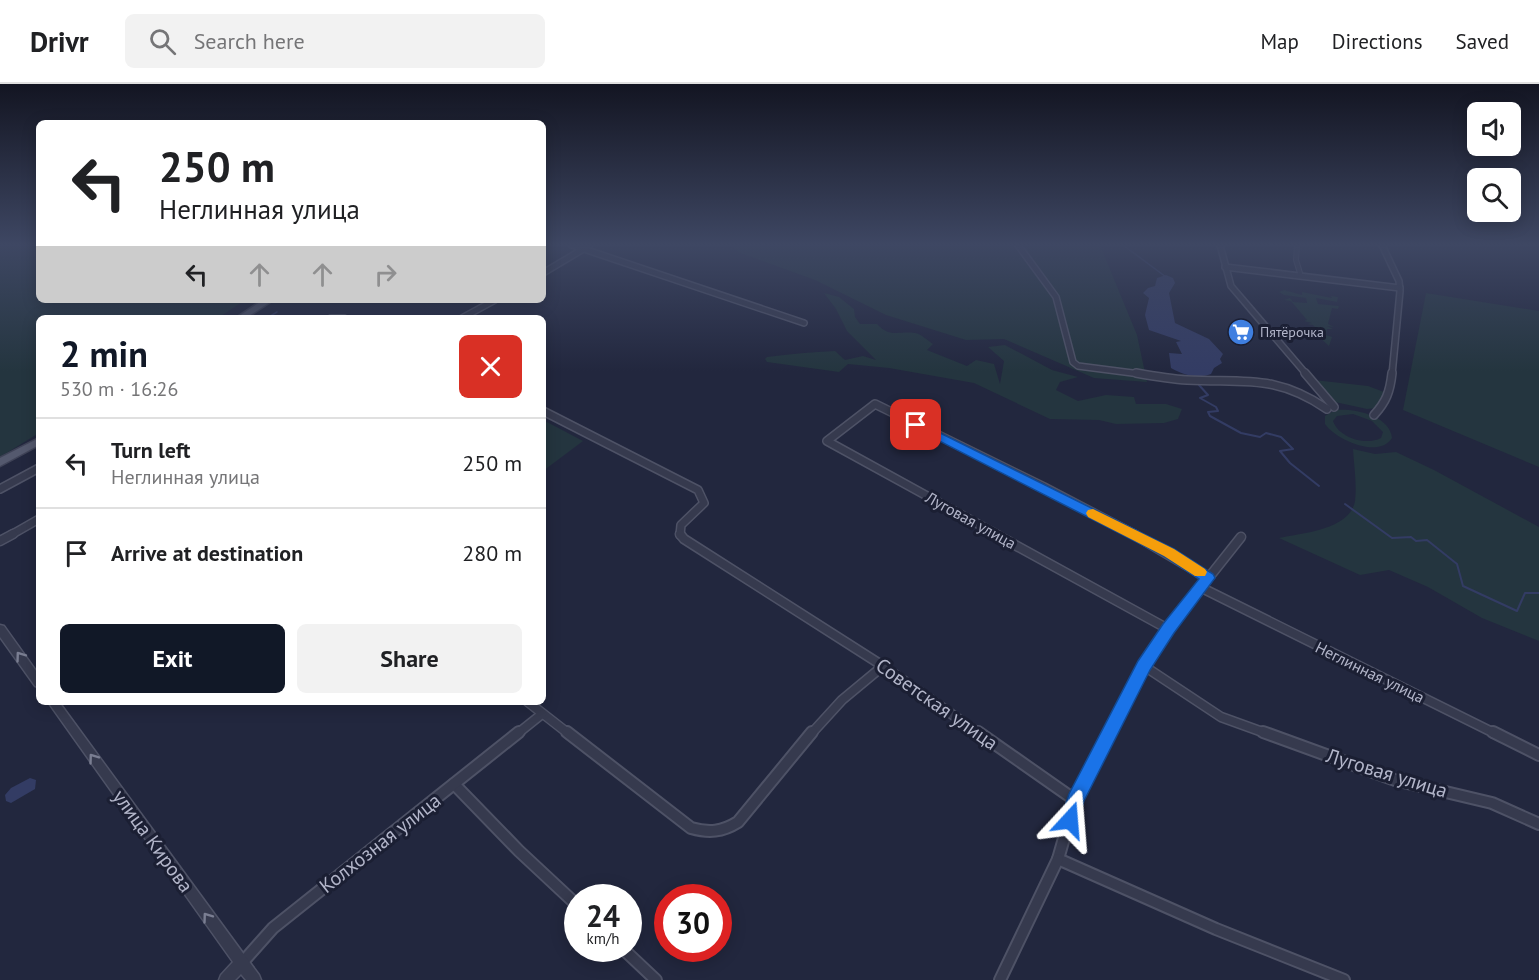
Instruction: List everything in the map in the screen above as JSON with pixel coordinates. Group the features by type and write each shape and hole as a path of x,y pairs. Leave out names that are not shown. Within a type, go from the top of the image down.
{"main road":[{"path":"245,315 264,303"},
{"path":"255,315 273,303"},
{"path":"0,463 36,443"},
{"path":"0,470 36,450"}],"street":[{"path":"696,287 804,323"},
{"path":"1049,287 1056,297 1073,362 1078,366 1187,380 1248,380 1271,383 1331,408 1232,287"},
{"path":"1374,415 1385,403 1390,391 1401,305 1400,288 1390,287"},
{"path":"468,315 490,303"},
{"name":"Луговая улица","path":"1168,629 827,441 875,404 1139,537 1208,578"},
{"name":"Советская улица","path":"546,413 698,490 704,503 681,525 680,535 684,539 883,666 1075,800"},
{"path":"0,489 36,470"},
{"path":"0,541 36,521"},
{"path":"1000,980 1058,859 1075,800 1144,666 1168,629 1241,537"},
{"name":"Неглинная улица","path":"1202,588 1539,755"},
{"path":"0,629 36,679"},
{"path":"532,705 691,828 706,833 719,832 738,822 827,715 860,682 883,666"},
{"name":"Луговая улица","path":"1144,666 1221,717 1395,780 1492,803 1539,824"},
{"name":"улица Кирова","path":"54,705 254,980"},
{"name":"Колхозная улица","path":"226,980 273,928 542,714"},
{"path":"454,783 519,851 564,893"},
{"path":"1058,859 1216,929 1344,980"},
{"path":"637,962 656,980"}],"shaded area":[{"path":"0,287 36,287 36,303 240,303 222,315 36,315 36,435 0,457"},
{"path":"829,287 1117,287 1137,335 1147,382 1094,378 1004,339 966,340 886,315"},
{"path":"1284,290 1302,295 1302,292 1332,298 1331,296 1338,297 1337,302 1316,298 1318,304 1339,306 1338,309 1332,308 1328,324 1334,327 1327,326 1333,329 1327,329 1326,335 1332,337 1329,346 1317,335 1322,335 1313,325 1307,324 1312,323 1304,321 1307,320 1291,301 1284,300 1290,298 1293,302 1307,303 1306,298 1284,295 1279,292"},
{"path":"824,293 839,297 854,309 855,317 860,324 877,324 886,331 894,333 917,334 933,344 927,350 967,366 976,360 994,364 1000,384 1004,361 988,347 1005,345 1052,370 1078,377 1060,382 1056,390 1078,401 1106,395 1134,397 1136,404 1166,404 1182,409 1178,419 1164,423 1116,424 1099,420 1050,419 974,383 889,368 848,364 839,372 767,362 765,359 767,357 835,351 845,360 863,356 876,360 847,331 836,309"},
{"path":"1426,293 1539,311 1539,467 1403,410"},
{"path":"1314,380 1368,386 1384,392 1377,408 1367,409 1335,402"},
{"path":"1335,410 1351,410 1370,415 1385,424 1392,438 1386,444 1378,447 1358,445 1338,436 1331,430 1325,424 1325,416","holes":["1353,414 1372,421 1383,432 1381,438 1368,441 1347,436 1336,427 1333,421 1337,416"]},
{"path":"546,422 583,441 546,469"},
{"path":"1353,449 1375,454 1396,452 1539,527 1539,641 1482,618 1428,587 1389,570 1360,575 1279,538 1324,529 1344,518 1351,511 1356,495"}],"water":[{"path":"1173,287 1169,293 1175,323 1209,339 1223,354 1220,359 1222,363 1214,368 1211,374 1191,376 1171,368 1169,353 1182,354 1176,342 1181,341 1149,330 1145,315 1149,298 1143,293 1148,288"},
{"path":"30,778 36,780 35,789 11,803 6,801 5,795 11,788"}],"waterway":[{"path":"272,315 277,312"},
{"path":"1199,385 1208,395 1200,398 1216,407 1218,411 1208,412 1210,416 1241,433 1260,437 1266,433 1281,437 1293,449 1280,451 1290,463 1319,486"},
{"path":"1345,504 1392,538 1411,537 1416,541 1427,540 1457,564 1463,586 1517,611 1525,593 1539,593"}],"slow traffic":[{"path":"1093,513 1200,572"}],"place":[{"name":"Пятёрочка","path":"1241,332"}],"route":[{"path":"916,425 1169,553 1208,578 1168,629 1144,666 1075,800 1070,820"}]}
